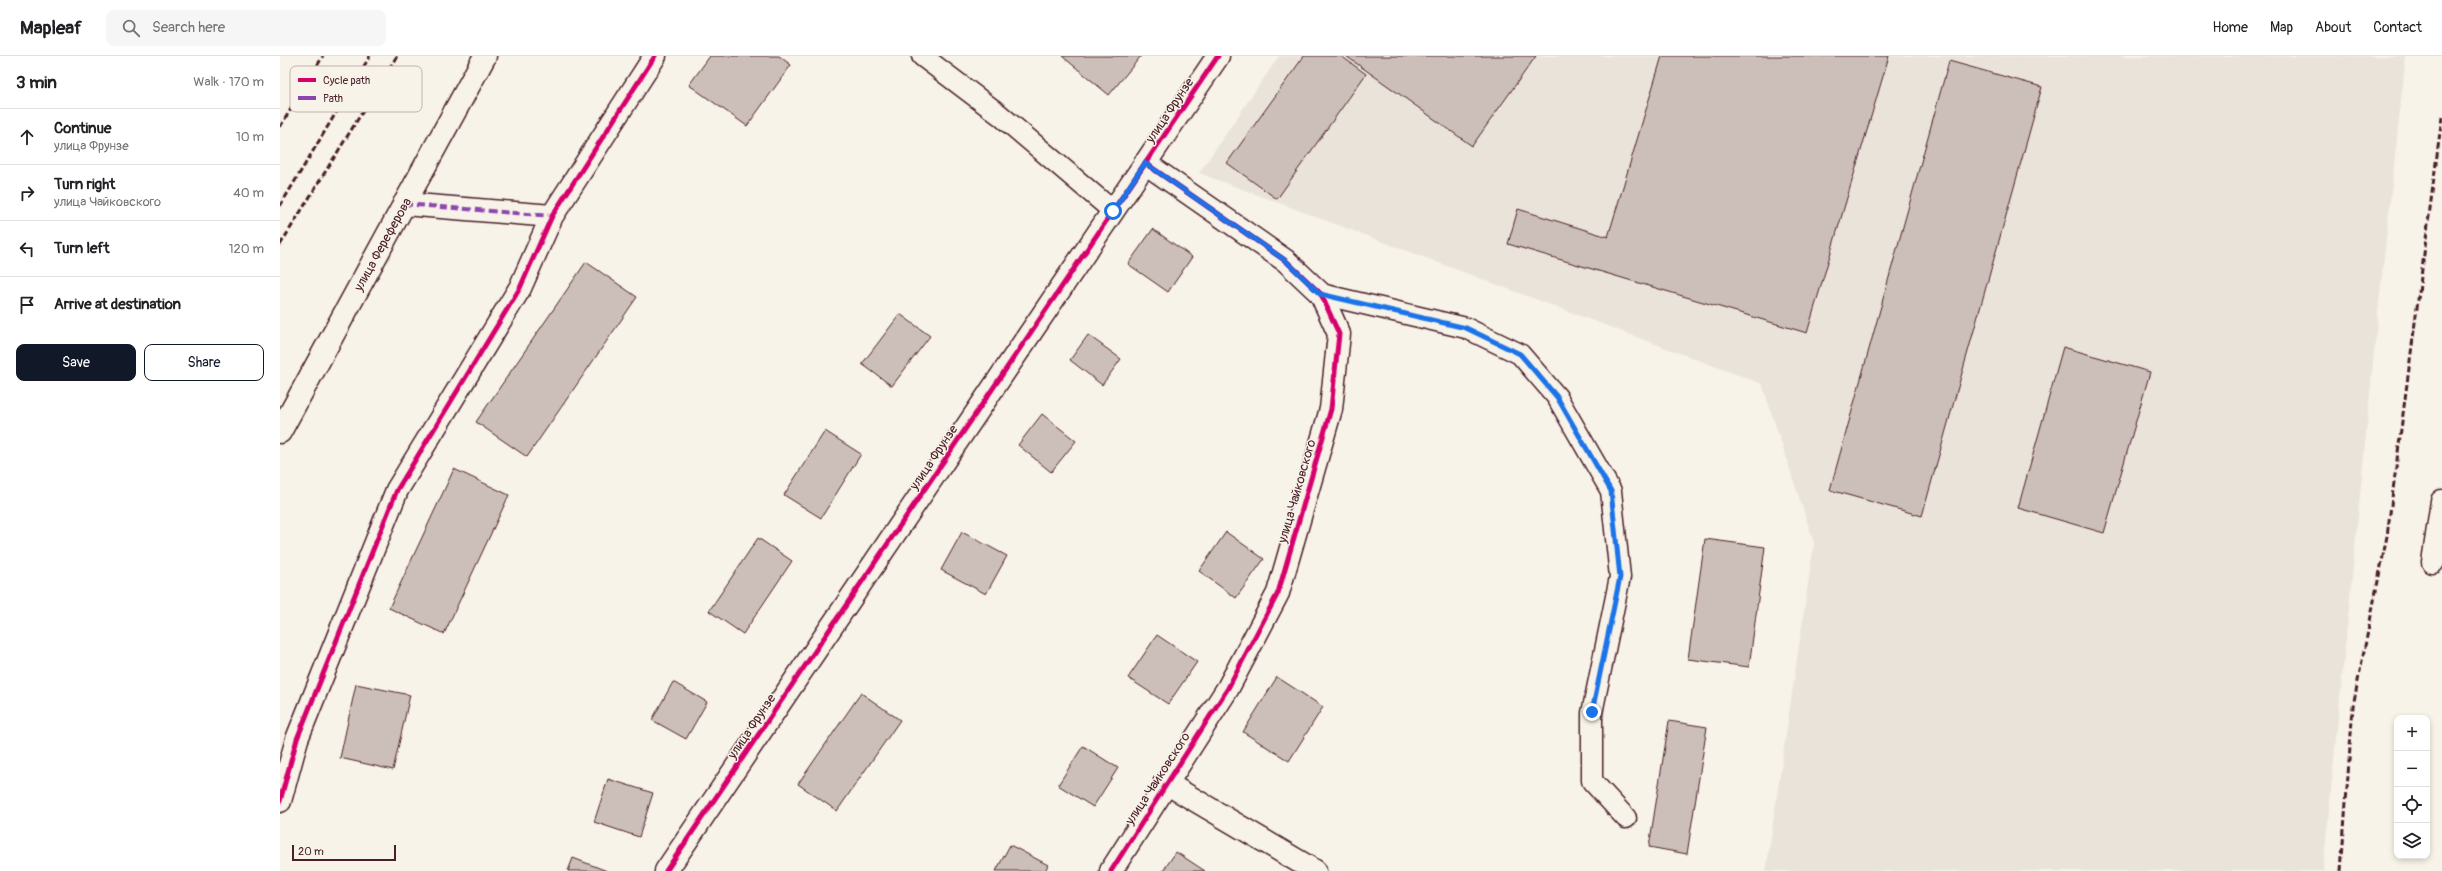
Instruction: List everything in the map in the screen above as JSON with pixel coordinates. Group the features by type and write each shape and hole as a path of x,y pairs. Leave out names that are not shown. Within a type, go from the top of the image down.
{"street":[{"name":"улица Фереферова","path":"280,432 485,56"},
{"path":"280,801 298,739 397,490 520,288 552,216 655,56"},
{"name":"улица Фрунзе","path":"666,871 1218,56"},
{"name":"улица Чайковского","path":"1111,871 1228,688 1278,593 1331,409 1338,334 1320,294 1286,261 1145,163"},
{"path":"404,204 552,216"},
{"path":"2433,562 2442,501"},
{"path":"1166,783 1315,871"}],"lane":[{"path":"922,56 1000,115 1113,211"},
{"path":"1320,294 1466,328 1520,354 1557,397 1611,491 1620,577 1592,712 1592,781 1626,818"}],"shaded area":[{"path":"1279,56 2406,56 2378,312 2323,871 1766,871 1814,543 1762,384 1199,173"}],"building":[{"path":"710,56 779,56 791,65 747,126 689,85"},
{"path":"1062,56 1141,56 1109,95"},
{"path":"1304,56 1341,56 1366,74 1277,199 1227,163"},
{"path":"1346,56 1536,56 1472,146"},
{"path":"1662,56 1889,56 1807,333 1508,244 1518,209 1608,237"},
{"path":"1949,61 2042,87 1922,516 1830,490"},
{"path":"1153,229 1192,257 1168,292 1128,264"},
{"path":"586,262 637,297 527,457 476,422"},
{"path":"900,314 930,336 892,386 862,364"},
{"path":"1088,335 1121,359 1102,385 1070,360"},
{"path":"2063,347 2150,372 2104,533 2018,508"},
{"path":"1042,414 1076,441 1051,472 1018,445"},
{"path":"825,431 861,454 821,518 784,495"},
{"path":"454,469 509,495 444,634 389,608"},
{"path":"962,532 1007,556 986,594 941,570"},
{"path":"1226,532 1264,559 1236,598 1199,571"},
{"path":"758,538 792,561 743,634 709,611"},
{"path":"1705,539 1765,547 1749,667 1688,659"},
{"path":"1157,635 1197,662 1168,704 1128,678"},
{"path":"1277,677 1323,707 1289,761 1243,732"},
{"path":"673,682 707,702 686,739 652,720"},
{"path":"356,684 410,695 393,770 340,758"},
{"path":"861,693 900,720 837,811 798,784"},
{"path":"1669,721 1707,727 1687,854 1649,847"},
{"path":"1083,746 1118,768 1093,807 1058,785"},
{"path":"608,779 653,793 639,837 594,822"},
{"path":"1010,845 1048,865 1045,871 996,871"},
{"path":"1176,852 1205,871 1163,871"},
{"path":"573,858 607,871 568,871"}],"railway":[{"path":"317,66 323,56"},
{"path":"364,66 370,56"},
{"path":"391,66 397,56"},
{"path":"280,127 290,110"},
{"path":"280,206 336,112"},
{"path":"280,245 362,112"},
{"path":"2341,871 2353,706 2387,536 2442,117"}],"marked path":[{"path":"404,204 552,216"}],"cycle path":[{"path":"280,801 297,739 397,490 520,288 552,216 655,56"},
{"path":"666,871 1218,56"},
{"path":"1111,871 1228,688 1278,593 1331,409 1339,334 1321,294 1286,261 1145,163"}],"route":[{"path":"1113,211 1145,163 1286,261 1320,294 1466,328 1520,354 1557,397 1611,491 1620,577 1592,712"}]}
